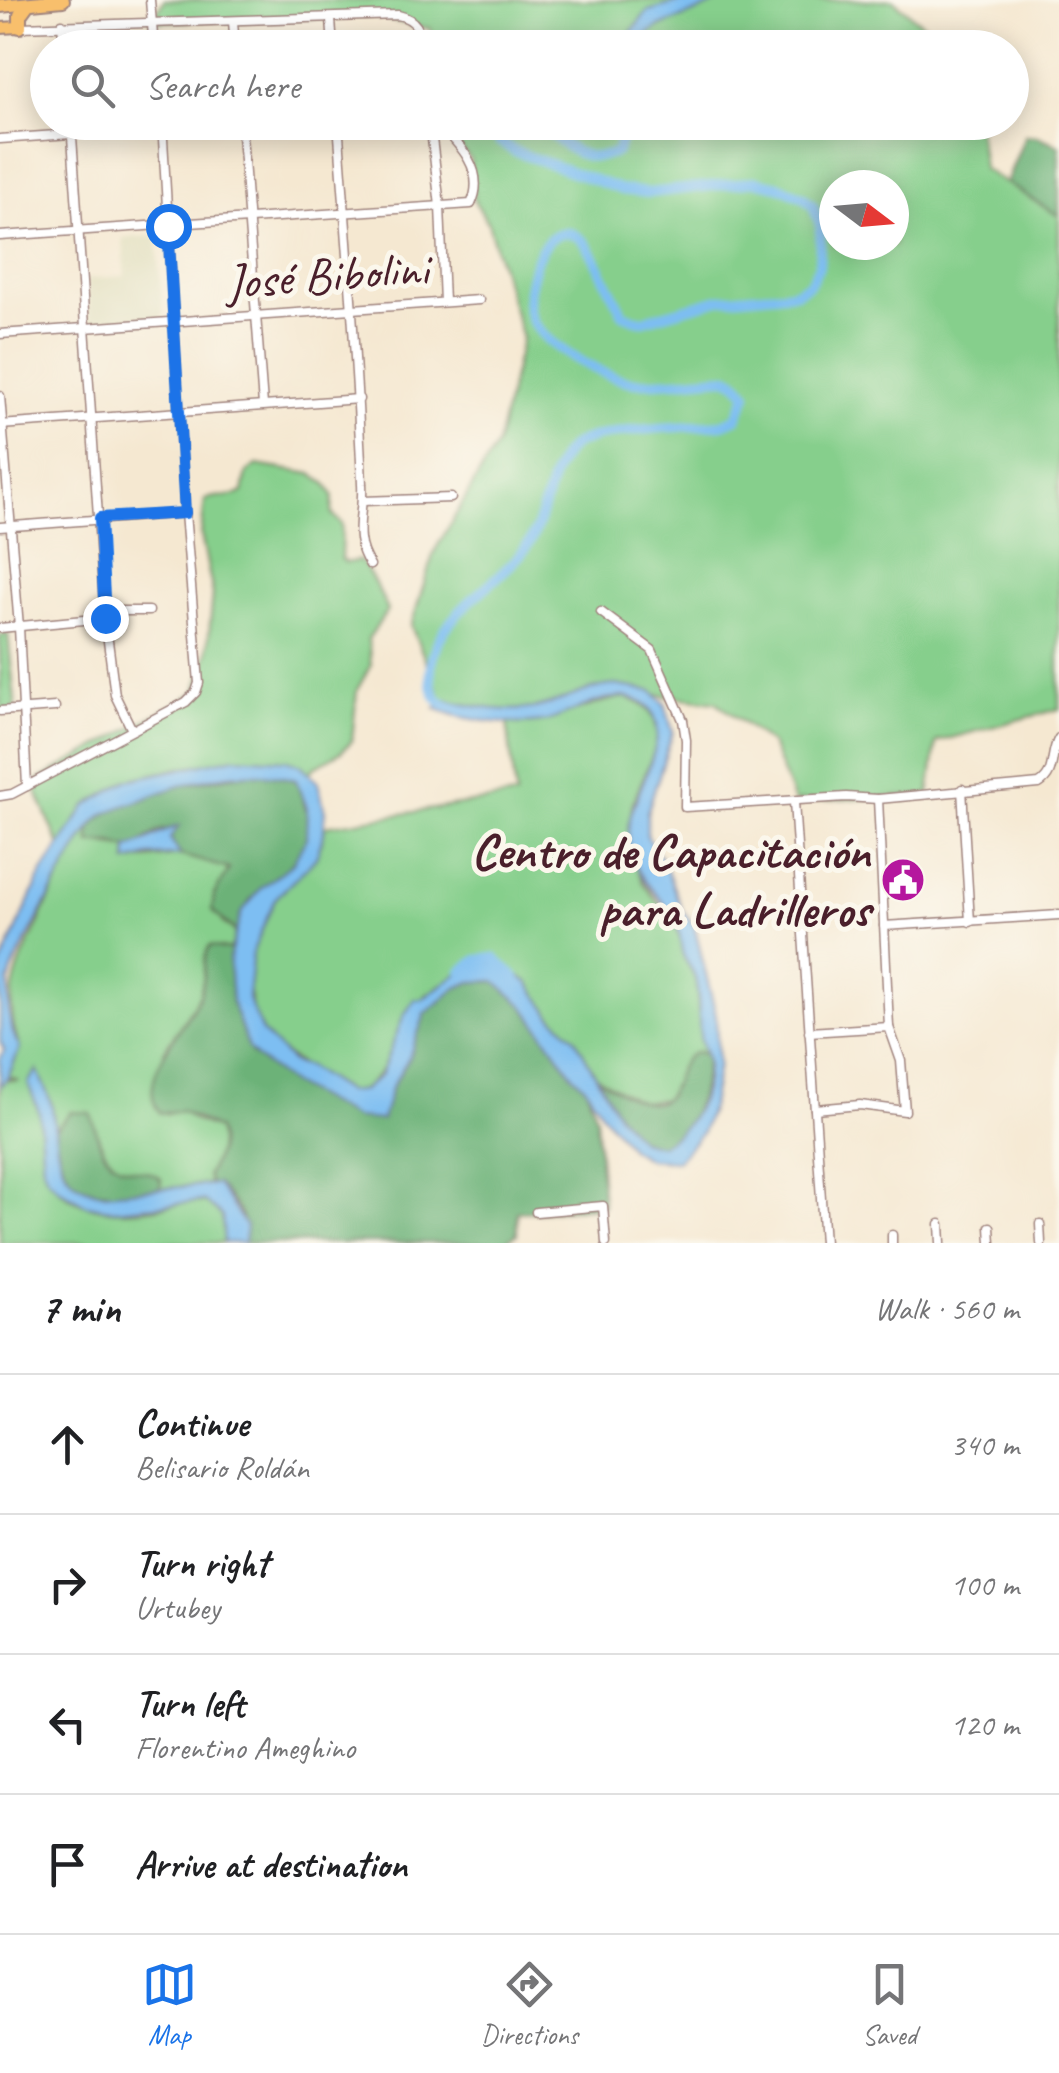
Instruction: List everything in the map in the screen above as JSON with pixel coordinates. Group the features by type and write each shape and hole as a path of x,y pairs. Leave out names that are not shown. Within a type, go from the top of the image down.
{"highway":[{"path":"16,11 63,0"}],"main road":[{"path":"0,28 16,11"}],"street":[{"path":"150,0 153,30"},
{"path":"16,11 62,24 398,16 412,20 418,30"},
{"path":"331,19 332,30"},
{"path":"233,21 234,30"},
{"path":"62,24 62,30"},
{"path":"0,140 30,138"},
{"path":"72,140 105,614 114,695 132,730"},
{"path":"0,796 27,786 186,702 199,684 163,140"},
{"path":"242,140 263,405"},
{"path":"339,140 359,399 363,501 358,519 361,552 370,565"},
{"path":"434,140 444,302"},
{"path":"0,236 471,204 475,180 464,150 453,140"},
{"name":"José Bibolini","path":"0,334 479,300"},
{"path":"0,396 5,526 19,627 27,786"},
{"path":"1,424 359,399"},
{"path":"363,501 451,498"},
{"path":"5,526 185,513"},
{"path":"0,628 150,611"},
{"path":"601,612 652,650 683,720 685,806 846,797 878,799 1040,784 1050,775 1059,738"},
{"path":"0,711 55,707"},
{"path":"962,789 970,922"},
{"path":"814,1110 860,1105 906,1112 901,1061 889,1027 878,799"},
{"path":"794,802 824,1243"},
{"path":"884,926 1059,915"},
{"path":"809,1032 889,1027"},
{"path":"536,1212 603,1206 606,1243"},
{"path":"940,1224 941,1243"},
{"path":"1040,1224 1041,1243"},
{"path":"990,1226 991,1243"}],"shaded area":[{"path":"157,236 163,316 90,324 87,279 125,276 123,238"}],"green space":[{"path":"164,0 893,0 930,30 431,30 371,16 151,22"},
{"path":"1029,135 1059,145 1059,216 1006,183 1023,140 1029,140"},
{"path":"454,140 979,140 983,169 1059,216 1059,709 936,742 929,795 794,802 771,744 716,702 626,691 532,714 445,707 411,626 434,552 497,444 522,338 488,223 474,200 470,159"},
{"path":"257,465 312,474 326,484 333,495 332,514 342,524 341,559 346,563 359,560 387,611 368,639 371,665 357,690 352,741 303,779 286,768 189,766 128,780 86,806 60,846 33,783 196,692 207,654 213,594 201,535 205,500 243,492 247,472"},
{"path":"8,634 16,709 0,710 0,635"},
{"path":"624,697 650,712 658,743 633,802 629,848 643,883 677,927 696,979 705,1054 697,1052 690,1058 667,1099 640,1102 597,1077 575,1038 551,1015 528,982 494,958 472,965 423,998 384,1066 365,1088 352,1095 274,1045 261,1031 253,1012 253,951 269,909 313,858 325,826 516,796 507,722 537,721"},
{"path":"257,772 296,780 308,815 306,839 286,870 250,900 236,932 212,911 214,895 229,869 180,855 170,838 178,827 159,831 128,848 90,843 90,828 123,805 168,789"},
{"path":"90,828 91,842 128,848 127,861 180,855 230,869 214,894 223,923 236,932 231,950 210,946 200,995 164,1051 167,1114 181,1111 217,1129 219,1147 207,1175 210,1184 160,1189 161,1179 155,1175 128,1169 112,1160 102,1147 93,1120 71,1112 55,1129 51,1102 37,1071 29,1083 40,1118 46,1168 53,1183 66,1195 95,1207 139,1210 194,1202 214,1206 221,1213 224,1243 0,1243 0,1086 6,1080 19,1081 8,1077 20,1048 12,1012 15,980 57,883"},
{"path":"210,946 231,950 232,1002 252,1054 276,1072 382,1119 391,1088 408,1060 425,1014 456,988 471,982 496,981 524,1006 571,1073 587,1089 596,1118 603,1206 517,1211 517,1234 503,1243 244,1243 244,1225 238,1211 218,1185 210,1184 207,1175 219,1148 217,1129 181,1111 160,1113 153,1100 158,1068 201,992"},
{"path":"697,1052 705,1054 706,1059 702,1087 681,1132 658,1145 636,1136 611,1104 597,1077 627,1096 648,1103 661,1101 669,1094 686,1059"},
{"path":"71,1112 90,1113 109,1158 121,1166 155,1175 161,1179 160,1189 102,1192 75,1182 59,1153 55,1129"}],"water":[{"path":"686,0 721,0 655,30 633,30 648,11"},
{"path":"615,685 652,691 665,704 673,732 647,813 647,836 665,865 682,910 694,925 716,1015 718,1064 711,1107 702,1132 677,1161 648,1159 631,1149 524,1006 495,981 471,982 456,988 425,1014 408,1060 391,1088 382,1120 355,1118 292,1084 257,1058 248,1048 232,1002 229,959 241,913 261,888 292,864 306,839 307,808 296,780 276,775 236,774 196,781 97,820 63,872 12,971 9,1016 20,1048 0,1087 0,1059 4,1050 0,1041 0,967 41,875 86,806 128,780 235,757 287,760 301,765 318,782 325,811 324,833 316,858 275,899 253,951 248,998 262,1032 293,1063 308,1067 347,1092 363,1090 380,1076 404,1015 415,999 421,1000 477,960 502,964 528,982 551,1015 575,1038 617,1113 640,1140 660,1145 670,1139 695,1112 704,1089 707,1065 696,982 683,955 678,929 641,875 630,851 630,819 656,745 653,713 641,702 618,697 536,723 474,719 436,708 445,700 496,709 534,708"},
{"path":"179,826 170,838 180,855 149,856 127,862 128,848"},
{"path":"37,1070 52,1107 61,1162 75,1182 103,1193 217,1184 246,1226 244,1243 224,1243 222,1216 204,1201 115,1210 87,1205 59,1189 43,1167 39,1112 28,1083"}],"waterway":[{"path":"453,708 440,702 432,686 432,660 438,641 463,608 525,549 563,456 572,447 601,436 722,424 737,418 747,394 728,377 623,380 563,351 539,330 528,307 534,267 545,244 565,233 582,240 623,314 641,321 719,299 796,292 810,283 819,266 821,228 813,206 778,186 756,181 649,193 622,190 514,151 499,140"},
{"path":"559,140 574,151 593,157 617,152 620,140"},
{"path":"462,971 477,960 494,958 515,977"}],"place":[{"name":"Centro de Capacitación para Ladrilleros","path":"903,880"}],"route":[{"path":"105,618 100,518 185,513 168,226"}]}
